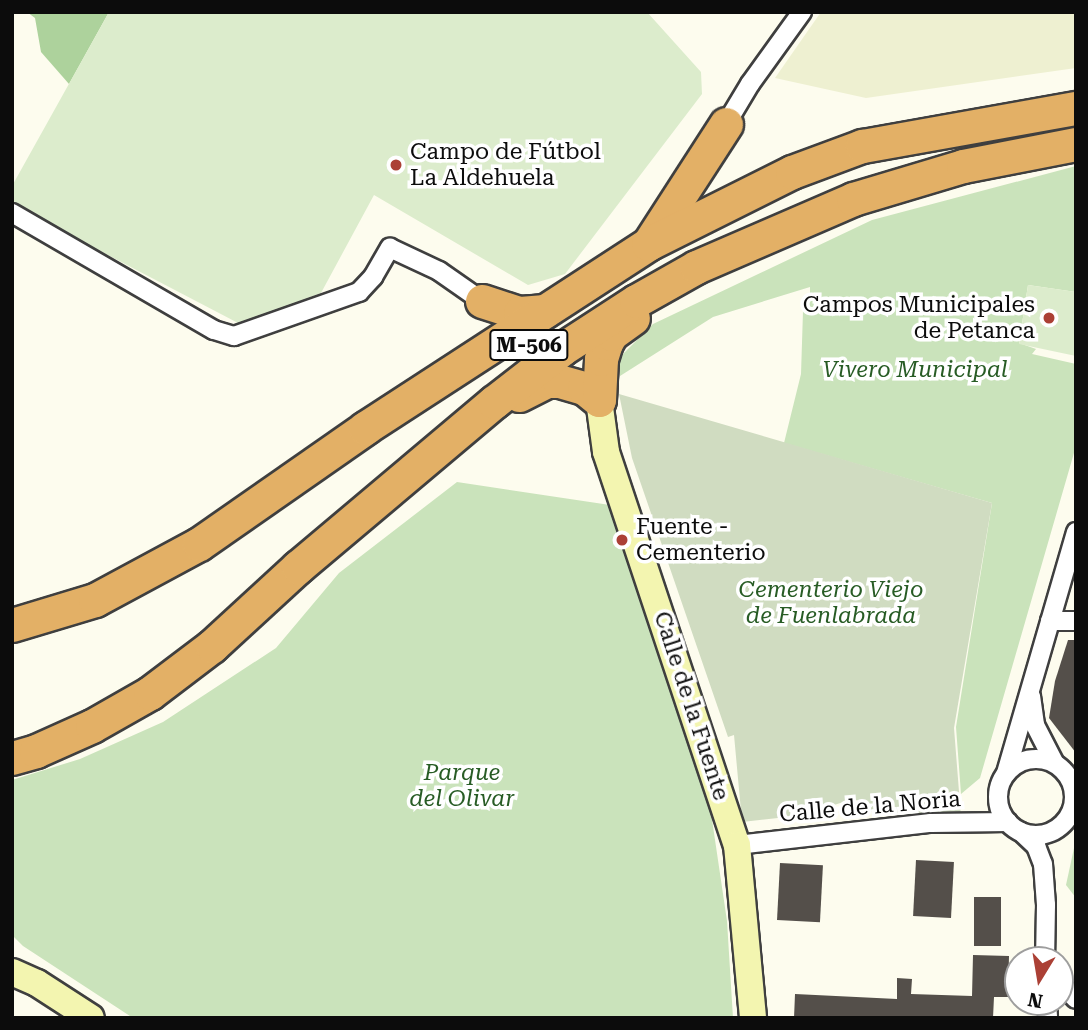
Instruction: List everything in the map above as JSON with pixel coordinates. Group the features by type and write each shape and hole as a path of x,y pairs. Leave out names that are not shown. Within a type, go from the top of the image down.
{"highway":[{"path":"12,625 95,600 165,564 482,351 648,244 792,172 862,146 1076,108"},
{"name":"M-506","path":"12,639 71,623 143,595 201,563 618,287 684,248 747,216 831,180 933,147 1076,121"},
{"path":"726,124 716,169 721,181 738,184 792,172"},
{"path":"648,244 661,229 726,124"},
{"name":"M-506","path":"12,746 92,726 150,692 212,646 298,567 562,349 696,267 853,199 963,166 1076,144"},
{"path":"599,400 601,359 611,334 659,301 696,267"},
{"path":"481,300 520,313 545,311"},
{"path":"481,300 491,319 490,332 482,351"},
{"path":"472,422 547,380 584,388 599,400"},
{"path":"12,758 36,751 92,726"}],"street":[{"path":"726,124 750,84 802,12"},
{"path":"12,214 214,330 234,336 359,292 373,277 390,248 439,271 481,300"},
{"name":"Calle de la Fuente","path":"599,400 606,452 737,845 753,1018"},
{"path":"1045,946 1043,864 1036,846 1014,827 999,805 998,794 1076,532"},
{"path":"1050,621 1076,621"},
{"path":"1030,689 1035,725 1054,762 1066,772 1075,787 1075,802 1070,816 1043,864"},
{"path":"1006,773 1023,761 1044,759 1054,762"},
{"name":"Calle de la Noria","path":"737,845 931,823 1014,827"},
{"path":"1014,827 1037,835 1063,827"},
{"path":"12,972 37,983 91,1018"},
{"path":"12,992 57,1018"}],"green space":[{"path":"27,12 109,12 69,84 41,52 35,18"},
{"path":"109,12 647,12 701,72 702,94 565,274 528,285 374,195 321,293 240,324 12,205 12,186"},
{"path":"821,12 1076,12 1076,68 866,98 775,78"},
{"name":"Vivero Municipal","path":"1076,166 1076,292 1028,285 1019,343 1036,349 1032,354 1076,364 1076,446 980,778 961,794 956,727 992,503 784,443 801,374 803,311 810,299 810,287 713,317 620,376 620,357 653,324 872,220"},
{"name":"Campos Municipales de Petanca","path":"1028,285 1076,292 1076,356 1019,344"},
{"name":"Cementerio Viejo de Fuenlabrada","path":"619,394 992,503 954,728 961,817 864,811 859,801 853,799 834,805 832,812 742,822 734,735 728,737 632,458"},
{"name":"Parque del Olivar","path":"457,482 610,505 710,806 727,921 733,1018 133,1018 23,946 12,935 12,780 80,759 163,722 276,648 339,573"},
{"path":"1074,848 1076,849 1076,898 1066,885"}],"building":[{"path":"1068,640 1076,640 1076,753 1049,718 1055,681"},
{"path":"916,860 954,862 951,918 913,916"},
{"path":"780,863 823,865 820,922 777,920"},
{"path":"974,897 1001,897 1001,946 974,946"},
{"path":"973,955 1004,956 1004,997 994,997 993,1018 794,1018 795,994 897,999 897,978 912,979 911,994 972,996"}],"place":[{"name":"Campo de Fútbol La Aldehuela","path":"396,165"},
{"name":"Campos Municipales de Petanca","path":"1049,318"},
{"name":"Fuente - Cementerio","path":"622,540"}]}
